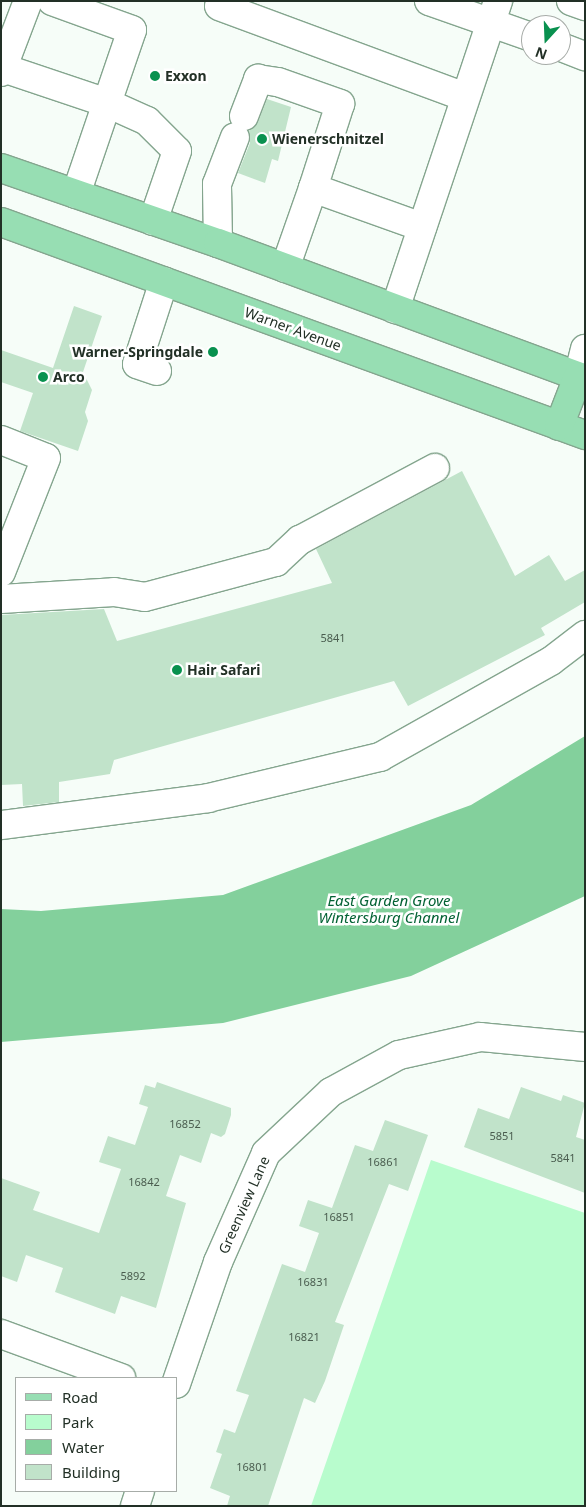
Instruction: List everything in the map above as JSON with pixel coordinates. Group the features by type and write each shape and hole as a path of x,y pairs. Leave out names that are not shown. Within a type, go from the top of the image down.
{"main road":[{"path":"1,168 218,243 582,378 559,426"},
{"name":"Warner Avenue","path":"1,222 585,435"}],"street":[{"path":"28,1 2,70 107,103 147,121 177,151 153,221"},
{"path":"52,1 132,30 76,194"},
{"path":"430,1 494,12 521,30"},
{"path":"571,1 585,6"},
{"path":"215,3 465,97"},
{"path":"395,309 494,12"},
{"path":"571,51 585,56"},
{"path":"218,243 217,184 258,79 278,82 340,104 285,268"},
{"path":"313,188 422,227"},
{"path":"157,371 136,364 164,281"},
{"path":"582,378 585,348"},
{"path":"1,440 46,458 1,572"},
{"path":"1,599 114,592 145,597 276,562 300,540 435,468"},
{"path":"1,824 208,798 380,757 551,661 585,635"},
{"name":"Greenview Lane","path":"178,1378 218,1262 266,1153 331,1092 399,1055 480,1036 580,1045"},
{"path":"1,1334 118,1377"},
{"path":"135,1506 140,1492"}],"green space":[{"path":"431,1160 585,1213 585,1506 311,1506"}],"water":[{"name":"East Garden Grove Wintersburg Channel","path":"585,736 585,896 411,976 223,1023 1,1042 1,909 41,911 223,895 471,805"}],"building":[{"name":"Wienerschnitzel","path":"267,99 291,107 278,161 272,159 265,183 238,173 250,143 249,131 258,122"},
{"name":"Arco","path":"74,306 102,316 83,372 92,390 85,412 88,421 78,451 20,431 33,393 1,382 1,350 53,368"},
{"path":"462,471 515,576 549,555 565,581 585,570 585,602 541,628 545,635 408,706 394,681 114,760 110,774 59,782 59,802 23,806 22,784 1,785 1,615 104,609 117,641 332,583 316,549"},
{"path":"157,1082 231,1108 231,1115 225,1134 221,1137 211,1133 201,1163 180,1155 166,1196 186,1203 156,1308 121,1296 115,1314 55,1292 63,1268 26,1255 17,1282 1,1276 1,1178 40,1192 33,1210 99,1233 121,1169 99,1162 108,1136 135,1145 148,1107 139,1104 145,1085 155,1088"},
{"path":"521,1087 561,1101 563,1095 585,1103 576,1137 585,1140 585,1193 464,1147 478,1108 509,1119"},
{"path":"385,1120 428,1135 408,1191 389,1184 335,1322 344,1325 325,1381 315,1403 304,1398 268,1506 227,1506 230,1496 210,1488 222,1454 216,1452 224,1429 235,1433 249,1395 236,1391 282,1264 305,1272 319,1233 299,1226 308,1200 332,1208 355,1145 373,1151"}],"place":[{"name":"Exxon","path":"155,76"},
{"name":"Wienerschnitzel","path":"262,139"},
{"name":"Warner-Springdale","path":"213,352"},
{"name":"Arco","path":"43,377"},
{"name":"Hair Safari","path":"177,670"}]}
